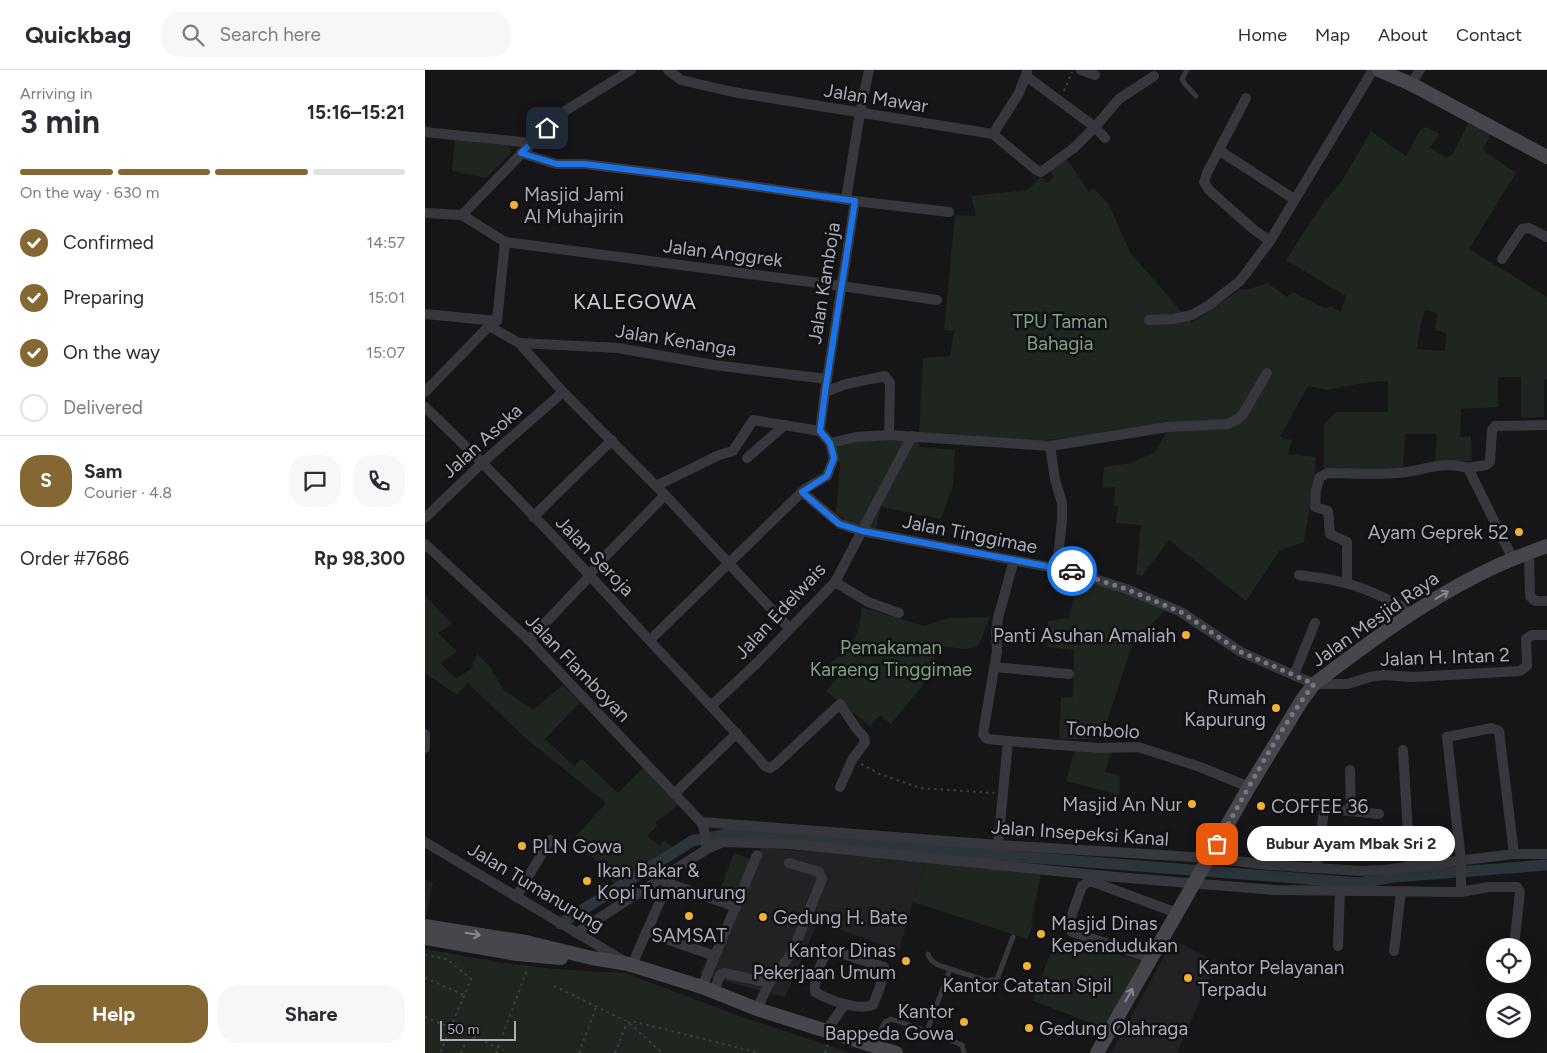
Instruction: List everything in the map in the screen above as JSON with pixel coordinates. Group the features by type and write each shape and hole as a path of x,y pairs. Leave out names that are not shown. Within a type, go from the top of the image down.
{"street":[{"path":"462,216 521,153 568,109 631,70"},
{"name":"Jalan Mawar","path":"668,70 681,80 702,86 993,134"},
{"name":"Jalan Kamboja","path":"820,431 841,286 860,113 869,70"},
{"path":"1081,70 1095,75"},
{"path":"1149,320 1173,319 1192,315 1209,306 1239,281 1270,241 1373,70"},
{"path":"1379,70 1411,84 1547,157"},
{"path":"1411,84 1420,70"},
{"path":"1105,138 1095,127 1027,73 1019,93 993,134 1036,170 1041,172 1075,147 1095,127 1119,99 1153,76"},
{"path":"1246,98 1204,182 1205,186 1253,229 1270,241"},
{"path":"425,132 532,143"},
{"path":"1220,151 1294,199"},
{"path":"521,153 557,164 612,167 949,212"},
{"path":"425,213 462,216 505,242 493,323 425,392"},
{"path":"1502,259 1522,229 1529,228 1547,238"},
{"name":"Jalan Anggrek","path":"505,242 937,300"},
{"path":"425,314 493,323 519,343 563,392 612,440 789,628"},
{"name":"Jalan Kenanga","path":"519,343 617,348 714,364 827,379"},
{"path":"830,443 856,437 889,435 1050,446 1168,427 1228,424 1239,419 1243,414 1267,373"},
{"path":"825,392 847,384 885,376 890,383 889,435"},
{"name":"Jalan Asoka","path":"425,518 483,462 563,392"},
{"name":"Jalan Seroja","path":"425,407 483,462 533,517 590,575 765,766 772,767 840,704 865,740 864,745 852,760"},
{"path":"650,640 802,492 827,476 834,458 830,443 820,431 753,420 733,452 719,455 656,486"},
{"path":"747,458 785,425"},
{"path":"1347,583 1347,542 1330,534 1328,511 1315,507 1316,490 1320,477 1328,473 1398,473 1455,464 1468,468 1486,465 1490,462 1492,430 1495,426 1547,425"},
{"name":"Jalan Edelwais","path":"711,706 758,662 835,582 912,436"},
{"path":"533,517 612,440"},
{"path":"1050,446 1055,480 1062,503 1057,568"},
{"path":"1468,468 1513,559"},
{"name":"Jalan Tinggimae","path":"802,492 839,524 862,531 1057,568 1129,590 1181,612 1241,652 1314,684"},
{"path":"529,640 598,564 665,496"},
{"name":"Jalan Flamboyan","path":"425,544 529,640 702,825"},
{"name":"Jalan Mesjid Raya","path":"1097,1053 1249,788 1302,700 1314,684 1413,612 1467,581 1529,552 1547,546"},
{"path":"1529,552 1530,596 1533,600 1547,601"},
{"path":"1014,560 998,618 996,632 997,651 994,668 1069,674"},
{"path":"1299,575 1347,583 1387,598 1413,612"},
{"path":"835,582 868,602 899,613"},
{"path":"1294,675 1315,623"},
{"name":"Jalan H. Intan 2","path":"1314,684 1349,684 1383,675 1413,677 1520,671 1527,666 1526,639 1533,635 1547,635"},
{"name":"Tombolo","path":"994,668 983,736 987,739 1099,748 1138,747 1200,767 1249,788"},
{"path":"1461,890 1461,866 1447,738 1449,736 1493,728 1497,729 1500,734 1514,854"},
{"path":"425,734 425,748"},
{"path":"674,794 737,734"},
{"path":"998,845 1007,741"},
{"path":"1403,750 1410,866"},
{"path":"840,787 852,760"},
{"path":"1350,770 1351,811"},
{"path":"1316,868 1324,811 1329,809 1379,814"},
{"path":"702,825 706,846"},
{"name":"Jalan Insepeksi Kanal","path":"702,825 1361,871 1410,866 1461,866 1514,854 1547,854"},
{"path":"516,898 551,840"},
{"name":"Jalan Tumanurung","path":"425,842 630,965"},
{"path":"576,933 706,846 723,842 789,844 1273,890 1401,892 1513,887 1519,889 1520,892 1515,938"},
{"path":"708,989 715,956 757,855"},
{"path":"757,1008 769,983 789,957 796,943 822,878 819,872 789,863"},
{"path":"630,965 647,932 669,880 736,907"},
{"path":"1150,958 1072,932 1069,923 1082,886 1088,882 1093,882 1177,913"},
{"path":"1338,946 1340,891"},
{"path":"1394,951 1401,892"},
{"name":"Jalan Tumanurung","path":"425,926 526,942 630,965 708,989 757,1008 896,1053"},
{"path":"647,932 715,956"},
{"name":"Jalan Tumanurung","path":"425,938 517,954 562,958 592,958"},
{"path":"834,951 885,969 873,1005 864,1007 845,1004 816,994 814,989 814,983 824,956 829,952 834,951"},
{"path":"708,989 720,975 725,973 769,983"},
{"path":"826,1031 845,1004"}],"lane":[{"path":"1187,70 1182,79 1196,96"},
{"path":"928,954 929,958 936,964 987,980 993,980 997,979 1013,937"},
{"path":"927,1031 950,969"},
{"path":"873,1045 885,1022 890,1019 962,1045 965,1048 964,1053"}],"path":[{"path":"1060,100 1073,70"},
{"path":"852,760 880,774 920,788 1003,794"},
{"path":"425,955 447,959 471,979 440,1053"},
{"path":"496,1053 527,970"},
{"path":"425,978 465,995"},
{"path":"554,986 628,1022 662,1053"},
{"path":"579,1053 596,1007"},
{"path":"425,1017 504,1050"},
{"path":"615,1053 628,1022"},
{"path":"628,1022 761,1053"},
{"path":"461,1053 469,1035"}],"shaded area":[{"path":"761,848 928,861 913,902 899,951 818,922 785,997 699,974 739,899"},
{"path":"425,880 433,882 426,919 425,919"},
{"path":"1173,940 1217,962 1177,1053 1111,1053"}],"green space":[{"name":"TPU Taman Bahagia","path":"1468,123 1491,134 1483,150 1516,173 1469,249 1547,297 1547,379 1544,379 1544,417 1521,418 1521,377 1498,377 1498,407 1461,409 1460,437 1471,436 1472,461 1435,462 1437,434 1405,434 1403,468 1324,470 1324,424 1336,412 1388,412 1388,381 1363,383 1327,390 1308,386 1280,437 1292,440 1288,454 1316,457 1315,476 1304,542 1280,550 1246,601 1169,540 1142,576 1136,574 1141,525 1116,523 1118,507 1114,505 1115,487 1102,488 1104,467 1131,463 1155,452 1168,430 1033,441 919,437 923,358 950,356 954,331 944,330 955,215 976,216 971,196 1027,190 1041,177 1047,183 1054,177 1049,169 1066,158 1089,192 1093,188 1108,203 1131,254 1192,323 1239,290 1250,289 1268,283 1287,297 1293,292 1325,308 1332,307 1341,312 1346,296 1286,260 1323,203 1342,181 1371,131 1406,156 1420,130 1427,127 1440,134 1430,147 1446,158 1453,154","holes":["1425,310 1437,313 1435,330 1446,333 1445,351 1417,349"]},
{"path":"455,140 509,146 512,152 486,178 452,171"},
{"path":"919,437 919,447 955,450 953,485 941,519 881,507 876,527 865,529 855,526 836,513 840,464 832,440"},
{"path":"1078,579 1124,592 1165,611 1133,642 1101,739 1059,739 1061,698 1073,697 1074,650 1047,647 1048,621 1069,618"},
{"path":"425,595 452,624 438,633 457,652 440,663 456,678 471,669 477,654 490,667 504,690 533,710 563,685 580,702 545,739 574,766 582,759 618,793 643,768 678,805 656,822 657,826 647,836 660,846 664,840 673,847 614,884 576,836 606,803 523,736 468,683 457,695 425,673"},
{"name":"Pemakaman Karaeng Tinggimae","path":"861,607 924,626 948,618 990,617 978,647 963,649 936,645 931,675 891,724 880,715 870,726 826,691 839,676 827,666 853,641 859,626"},
{"path":"1075,750 1112,751 1105,772 1120,776 1119,795 1066,781"},
{"path":"734,853 751,859 737,894 720,889"},
{"path":"928,861 1041,874 1031,922 1033,925 1027,939 913,902"},
{"path":"1056,937 1142,961 1104,1028 1033,1001"},
{"path":"425,949 499,962 554,969 625,973 742,1017 851,1053 425,1053"}],"waterway":[{"path":"560,924 692,841 728,834 1359,883 1394,877 1547,865"}],"way so far":[{"path":"1072,571 1129,590 1181,612 1241,652 1314,684 1285,726 1217,844"}],"place":[{"name":"Masjid Jami Al Muhajirin","path":"514,205"},
{"name":"Ayam Geprek 52","path":"1519,532"},
{"name":"Panti Asuhan Amaliah","path":"1186,635"},
{"name":"Rumah Kapurung","path":"1276,708"},
{"name":"Masjid An Nur","path":"1192,804"},
{"name":"COFFEE 36","path":"1261,806"},
{"name":"Bubur Ayam Mbak Sri 2","path":"1217,844"},
{"name":"PLN Gowa","path":"522,846"},
{"name":"Ikan Bakar & Kopi Tumanurung","path":"587,881"},
{"name":"SAMSAT","path":"689,916"},
{"name":"Gedung H. Bate","path":"763,917"},
{"name":"Masjid Dinas Kependudukan","path":"1041,934"},
{"name":"Kantor Dinas Pekerjaan Umum","path":"906,961"},
{"name":"Kantor Catatan Sipil","path":"1027,966"},
{"name":"Kantor Pelayanan Terpadu","path":"1188,978"},
{"name":"Kantor Bappeda Gowa","path":"964,1022"},
{"name":"Gedung Olahraga","path":"1029,1028"}],"district":[{"name":"KALEGOWA","path":"635,301"}],"route":[{"path":"547,128 521,153 557,164 584,164 697,178 855,201 820,431 830,443 834,458 827,476 802,492 839,524 862,531 1072,571"}]}
